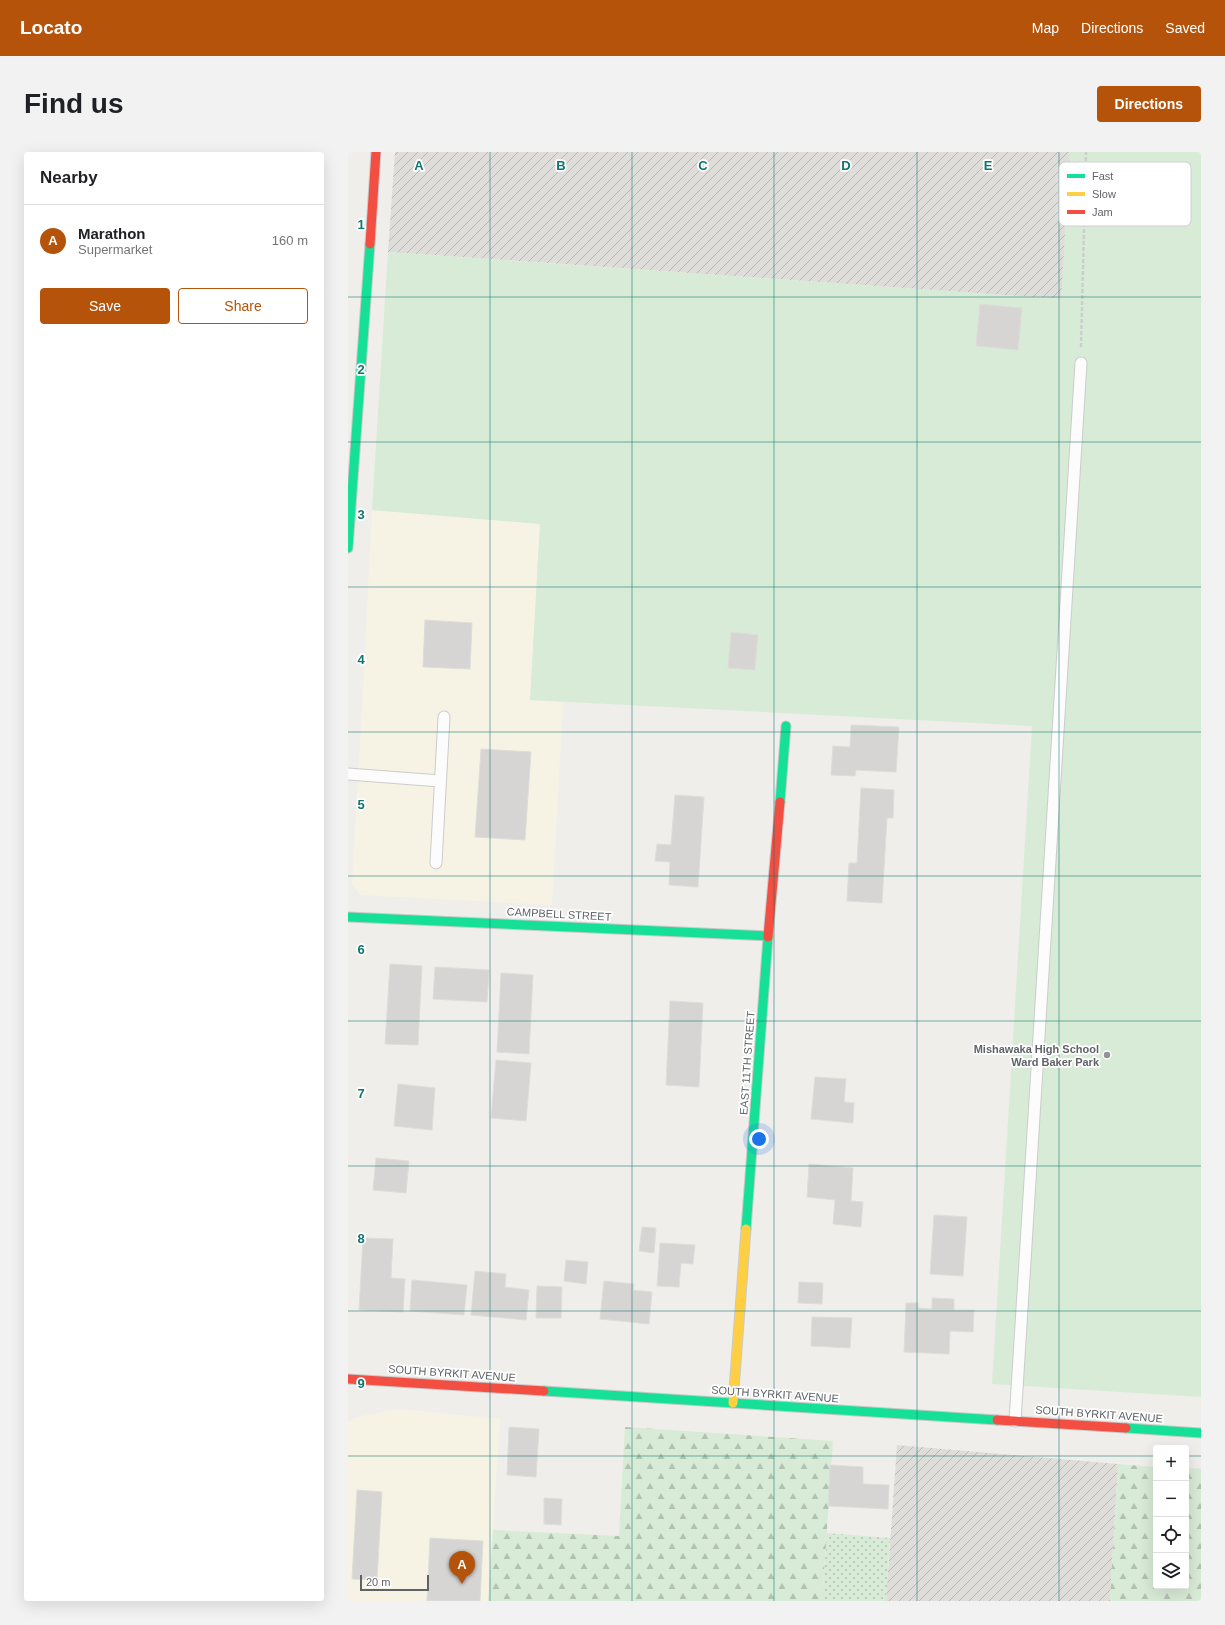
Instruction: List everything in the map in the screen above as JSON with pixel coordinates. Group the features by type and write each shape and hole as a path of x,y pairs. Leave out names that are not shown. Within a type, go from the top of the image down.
{"street":[{"path":"348,548 376,152"},
{"name":"EAST 11TH STREET","path":"733,1403 768,936 786,726"},
{"name":"CAMPBELL STREET","path":"348,917 768,936"},
{"name":"SOUTH BYRKIT AVENUE","path":"348,1379 1201,1433"}],"lane":[{"path":"1015,1421 1081,363"},
{"path":"436,863 444,717"},
{"path":"348,774 440,781"}],"path":[{"path":"1086,152 1086,162"},
{"path":"1081,363 1084,226"}],"shaded area":[{"path":"395,152 1070,152 1069,162 1059,162 1059,226 1066,226 1062,299 388,252"},
{"path":"372,510 540,524 530,700 563,702 552,905 361,895 352,884"},
{"path":"399,1409 500,1419 488,1601 348,1601 348,1422 357,1417"},
{"path":"897,1445 1118,1464 1110,1601 886,1601"}],"green space":[{"name":"Mishawaka High School Ward Baker Park","path":"1070,152 1201,152 1201,1397 992,1384 1032,726 530,700 540,524 372,510 388,252 1061,299 1065,226 1191,226 1191,162 1069,162"},
{"path":"625,1427 833,1441 822,1601 488,1601 493,1530 619,1536"},
{"path":"1118,1464 1153,1467 1153,1589 1189,1589 1189,1468 1201,1469 1201,1601 1110,1601"},
{"path":"827,1533 890,1538 886,1601 822,1601"}],"building":[{"path":"980,304 1022,308 1018,350 976,346"},
{"path":"425,620 472,623 470,669 423,667"},
{"path":"731,632 758,635 755,670 728,668"},
{"path":"851,725 899,727 896,772 856,770 855,776 831,775 833,746 850,747"},
{"path":"481,749 531,752 525,840 475,837"},
{"path":"861,788 894,790 893,818 887,818 882,903 847,901 849,863 857,863"},
{"path":"675,795 704,797 698,887 669,885 670,862 655,861 657,844 671,845"},
{"path":"390,964 422,966 418,1045 385,1044"},
{"path":"435,967 489,970 487,1002 433,999"},
{"path":"501,973 533,975 529,1054 497,1052"},
{"path":"670,1001 703,1003 699,1087 666,1085"},
{"path":"496,1060 531,1063 526,1121 491,1118"},
{"path":"815,1077 846,1079 844,1102 854,1103 853,1123 811,1119"},
{"path":"398,1084 435,1088 432,1130 394,1126"},
{"path":"376,1158 409,1161 406,1193 373,1190"},
{"path":"809,1164 853,1168 851,1201 863,1202 861,1227 833,1224 835,1200 807,1197"},
{"path":"934,1215 967,1217 963,1276 930,1274"},
{"path":"642,1227 656,1228 654,1253 639,1251"},
{"path":"363,1238 393,1239 391,1278 405,1279 403,1312 359,1310"},
{"path":"660,1243 695,1245 693,1264 681,1263 679,1287 657,1286"},
{"path":"566,1260 588,1262 586,1284 564,1281"},
{"path":"475,1271 506,1274 505,1287 529,1290 526,1320 471,1315"},
{"path":"412,1280 467,1285 464,1315 410,1311"},
{"path":"604,1281 634,1284 633,1290 652,1292 649,1324 600,1319"},
{"path":"799,1282 823,1283 822,1304 798,1303"},
{"path":"537,1286 562,1287 561,1318 536,1318"},
{"path":"932,1298 954,1299 954,1310 974,1310 973,1332 950,1331 949,1354 904,1352 906,1303 918,1303 918,1308 932,1309"},
{"path":"812,1317 852,1318 850,1348 811,1346"},
{"path":"509,1427 539,1429 536,1477 507,1475"},
{"path":"830,1465 863,1467 863,1484 889,1485 888,1509 828,1506"},
{"path":"357,1490 382,1492 377,1580 352,1579"},
{"path":"544,1498 562,1499 561,1525 544,1524"},
{"path":"430,1538 483,1541 480,1601 427,1601"}],"traffic: fast":[{"path":"348,548 370,244"},
{"path":"780,802 786,726"},
{"path":"348,917 768,936"},
{"path":"746,1229 768,937"},
{"path":"544,1391 997,1420"},
{"path":"1126,1428 1201,1433"}],"traffic: slow":[{"path":"733,1403 746,1229"}],"traffic: jam":[{"path":"370,244 376,152"},
{"path":"768,937 780,802"},
{"path":"348,1379 544,1391"},
{"path":"997,1420 1126,1428"}],"place":[{"name":"Mishawaka High School Ward Baker Park","path":"1107,1055"},
{"name":"Marathon","path":"462,1584"}]}
